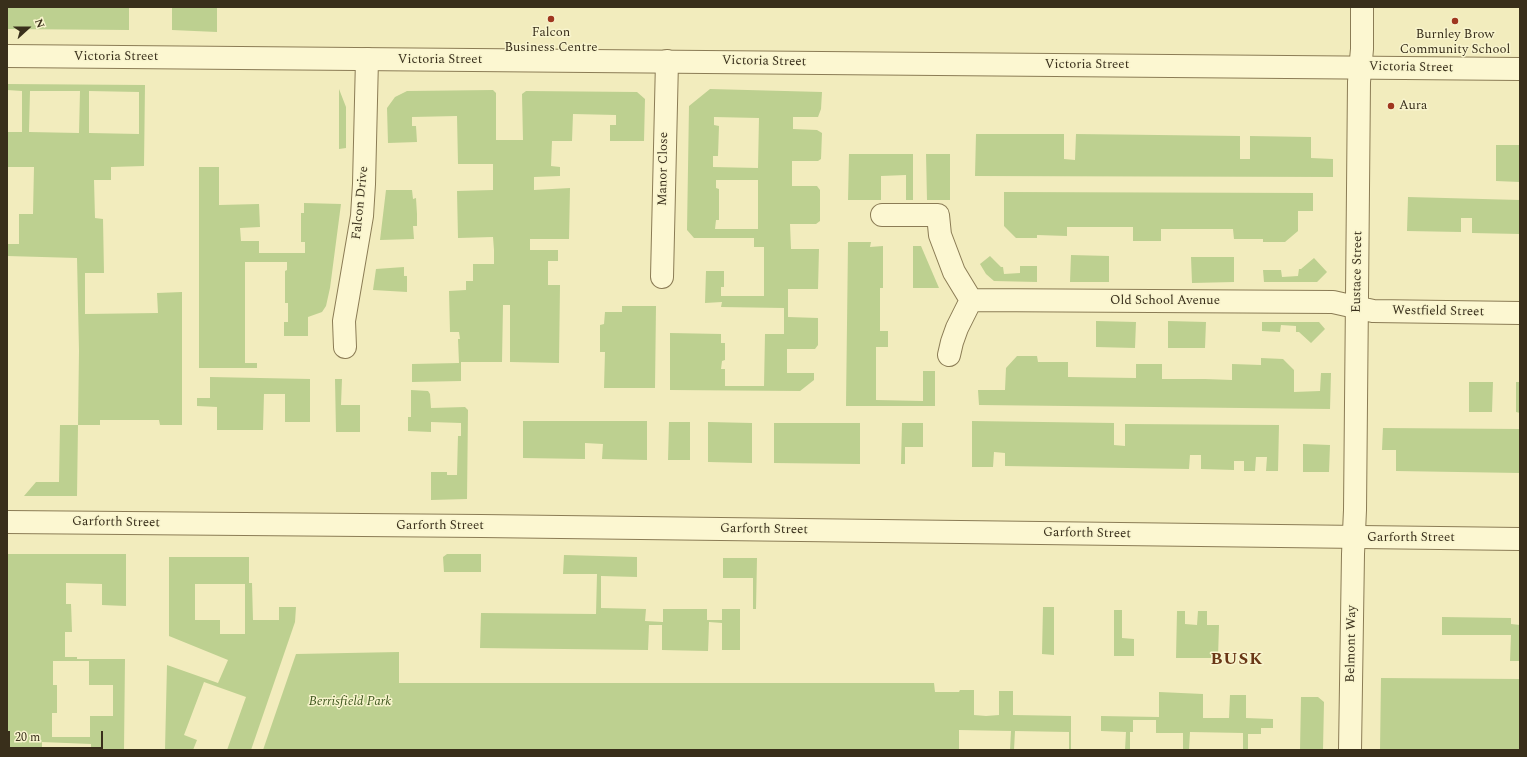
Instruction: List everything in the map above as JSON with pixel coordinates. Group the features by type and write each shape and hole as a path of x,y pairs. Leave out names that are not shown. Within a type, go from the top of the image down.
{"street":[{"name":"Eustace Street","path":"1354,538 1362,7"},
{"name":"Victoria Street","path":"7,56 1520,69"},
{"name":"Falcon Drive","path":"345,347 344,321 362,216 367,59"},
{"name":"Manor Close","path":"662,277 667,61"},
{"path":"882,215 938,215 940,235 954,272 972,300 957,328 952,342 950,355"},
{"name":"Old School Avenue","path":"972,300 1333,302 1357,308"},
{"name":"Westfield Street","path":"1357,308 1373,311 1520,313"},
{"name":"Garforth Street","path":"7,522 496,526 1520,539"},
{"name":"Belmont Way","path":"1350,750 1354,538"}],"green space":[{"path":"7,7 129,7 129,30 7,29"},
{"path":"172,7 217,7 217,32 172,30"},
{"path":"7,84 145,85 144,166 111,167 111,180 94,180 95,218 103,219 104,273 85,273 85,314 158,313 157,293 182,292 182,425 160,425 159,420 100,420 100,425 78,425 79,351 77,258 7,256 7,244 19,244 19,214 33,214 34,167 7,167 7,132 22,132 22,91 7,90","holes":["30,91 80,91 79,133 29,132","89,91 139,92 139,134 89,133"]},
{"path":"339,89 346,107 346,148 339,149"},
{"path":"710,89 822,92 821,109 818,117 793,117 793,129 817,130 822,133 821,159 818,161 792,161 792,186 817,186 820,190 820,221 816,224 790,224 791,249 819,249 818,289 788,289 788,317 818,318 818,345 815,349 787,349 787,373 814,373 814,380 800,391 670,390 670,333 721,334 721,343 725,343 725,360 722,361 721,369 725,369 725,386 764,386 765,334 784,334 784,308 721,307 722,302 705,303 706,271 724,271 724,287 721,287 721,296 764,296 764,247 754,247 754,238 694,238 687,230 689,106","holes":["714,117 759,118 758,168 713,167 713,156 718,156 719,126 714,125","716,180 758,180 758,229 715,229 716,220 719,220 719,189 716,188"]},
{"path":"493,90 496,93 496,140 523,140 522,94 526,91 637,92 645,99 644,141 610,141 610,125 616,125 616,115 573,114 572,141 552,141 551,166 560,167 560,176 534,177 534,190 570,188 569,239 530,239 530,250 558,250 558,261 548,261 548,285 560,285 559,363 510,362 510,305 503,305 502,362 461,362 461,381 412,382 412,364 459,363 459,332 450,332 449,291 466,290 466,281 473,281 473,264 494,264 494,250 493,237 458,238 457,191 493,190 493,164 458,164 457,116 412,117 412,126 416,126 417,142 388,143 387,108 395,97 407,91"},
{"path":"976,134 1064,134 1064,159 1075,160 1076,134 1240,136 1240,159 1250,159 1250,136 1311,137 1311,158 1333,159 1333,177 975,176"},
{"path":"1496,145 1520,145 1520,182 1496,181"},
{"path":"849,154 913,154 913,200 906,200 906,175 881,176 881,200 848,200"},
{"path":"926,154 950,154 950,200 927,200"},
{"path":"199,167 219,167 219,205 259,204 260,227 240,228 241,241 259,241 259,253 305,253 305,242 301,242 301,213 304,213 304,203 341,204 330,288 326,306 322,312 308,317 308,336 284,336 284,322 288,322 288,303 285,303 285,271 287,270 287,262 245,262 245,363 257,363 257,368 199,368"},
{"path":"386,190 412,190 413,199 416,198 417,214 417,226 413,226 414,239 380,240"},
{"path":"1004,192 1313,193 1313,211 1298,211 1298,231 1285,242 1263,242 1263,239 1234,239 1233,229 1161,229 1161,241 1133,241 1133,227 1067,227 1067,236 1037,235 1037,238 1016,238 1004,226"},
{"path":"1408,197 1520,200 1520,234 1472,233 1472,218 1461,218 1461,232 1407,231"},
{"path":"848,242 871,242 870,247 883,246 883,288 880,288 880,331 888,331 888,347 876,347 876,400 923,401 923,371 935,371 935,406 846,406"},
{"path":"913,246 921,246 939,288 913,288"},
{"path":"1071,255 1109,256 1109,282 1070,282"},
{"path":"990,256 1001,267 1003,267 1004,274 1020,273 1020,266 1037,266 1037,282 994,281 986,274 980,264"},
{"path":"1191,257 1234,257 1234,282 1192,283"},
{"path":"1314,258 1327,272 1317,282 1264,282 1263,270 1281,270 1282,277 1298,276 1299,269"},
{"path":"404,267 404,276 407,276 407,292 373,290 376,269"},
{"path":"622,306 656,306 655,388 604,388 605,352 600,352 600,325 604,324 605,312 622,312"},
{"path":"1096,321 1136,322 1135,348 1096,347"},
{"path":"1168,321 1206,322 1205,348 1168,348"},
{"path":"1262,322 1319,322 1325,329 1311,343 1299,332 1296,332 1296,326 1281,325 1280,332 1262,331"},
{"path":"1017,356 1037,356 1038,362 1068,362 1068,377 1136,378 1136,364 1162,364 1162,379 1232,380 1232,364 1261,365 1261,358 1283,359 1294,370 1294,392 1320,391 1321,373 1331,373 1330,409 979,405 978,390 1005,390 1006,368"},
{"path":"210,377 310,379 310,422 285,422 285,394 264,394 263,430 217,430 217,407 197,406 197,398 210,398"},
{"path":"335,379 342,379 341,405 360,405 360,432 336,432"},
{"path":"1469,382 1493,382 1492,412 1469,412"},
{"path":"1516,382 1520,382 1520,413 1516,412"},
{"path":"411,390 428,391 430,394 431,408 465,407 468,410 467,499 431,500 431,472 447,472 447,475 457,475 458,436 461,436 461,423 431,422 431,432 408,431 408,417 411,417"},
{"path":"523,421 647,421 647,460 602,459 603,444 585,443 585,459 523,458"},
{"path":"972,421 1114,423 1114,445 1125,446 1125,424 1279,425 1278,471 1266,471 1267,457 1256,457 1255,471 1244,471 1244,461 1234,461 1234,470 1201,469 1201,455 1190,455 1189,469 1005,466 1005,453 994,452 993,467 972,467"},
{"path":"669,422 690,422 690,460 668,460"},
{"path":"708,422 752,423 752,463 708,462"},
{"path":"774,423 860,423 860,464 774,463"},
{"path":"902,423 923,423 923,447 905,447 905,464 901,464"},
{"path":"60,425 78,425 77,496 24,496 36,482 59,482"},
{"path":"1383,428 1520,429 1520,473 1396,471 1396,450 1382,450"},
{"path":"1303,444 1330,445 1329,472 1303,472"},
{"path":"7,554 126,554 126,606 102,605 102,584 66,583 66,604 71,604 72,632 65,632 65,657 77,657 77,659 125,659 124,750 91,750 91,744 42,742 42,750 7,750","holes":["53,661 89,661 89,685 113,685 113,716 90,716 90,737 52,737 52,713 57,713 57,685 53,685"]},
{"path":"447,554 481,554 481,572 444,572 443,557"},
{"path":"564,555 637,557 637,577 601,576 601,608 646,609 645,621 663,622 663,609 707,609 707,620 722,620 722,609 740,609 740,650 722,650 722,623 709,622 708,651 662,650 662,625 649,625 648,650 480,648 481,613 596,614 597,574 563,574"},
{"path":"169,557 249,557 249,583 252,583 253,620 279,620 279,607 296,607 295,622 251,750 227,750 246,697 204,682 184,735 197,740 193,750 165,750 167,665 218,683 228,660 169,636","holes":["195,584 245,584 245,634 220,634 220,620 195,620"]},
{"path":"723,558 757,558 756,609 753,609 753,578 723,578"},
{"path":"1043,607 1054,607 1054,655 1042,654"},
{"path":"1114,610 1122,610 1122,638 1134,639 1134,656 1114,656"},
{"path":"1177,611 1185,611 1185,624 1197,625 1198,611 1207,611 1207,625 1219,625 1218,658 1176,658"},
{"path":"1442,617 1511,618 1511,624 1520,625 1520,661 1510,661 1511,635 1442,635"},
{"name":"Berrisfield Park","path":"399,652 399,683 934,683 935,692 959,692 960,690 974,690 974,715 986,716 999,715 999,691 1013,691 1013,715 1071,716 1071,750 1069,750 1069,732 1015,731 1014,750 1010,750 1011,731 959,730 959,750 263,750 296,654"},
{"path":"1381,678 1520,679 1520,750 1380,750"},
{"path":"1159,692 1203,694 1203,718 1229,718 1230,695 1246,695 1246,718 1273,719 1273,728 1261,728 1261,734 1248,734 1248,750 1243,750 1243,733 1190,732 1189,750 1183,750 1183,733 1156,733 1156,720 1133,720 1133,732 1130,732 1130,750 1125,750 1126,732 1101,731 1101,716 1159,717"},
{"path":"1301,697 1318,697 1324,702 1323,750 1300,750"}],"place":[{"name":"Falcon Business Centre","path":"551,19"},
{"name":"Burnley Brow Community School","path":"1455,21"},
{"name":"Aura","path":"1391,106"}],"district":[{"name":"BUSK","path":"1237,661"}]}
